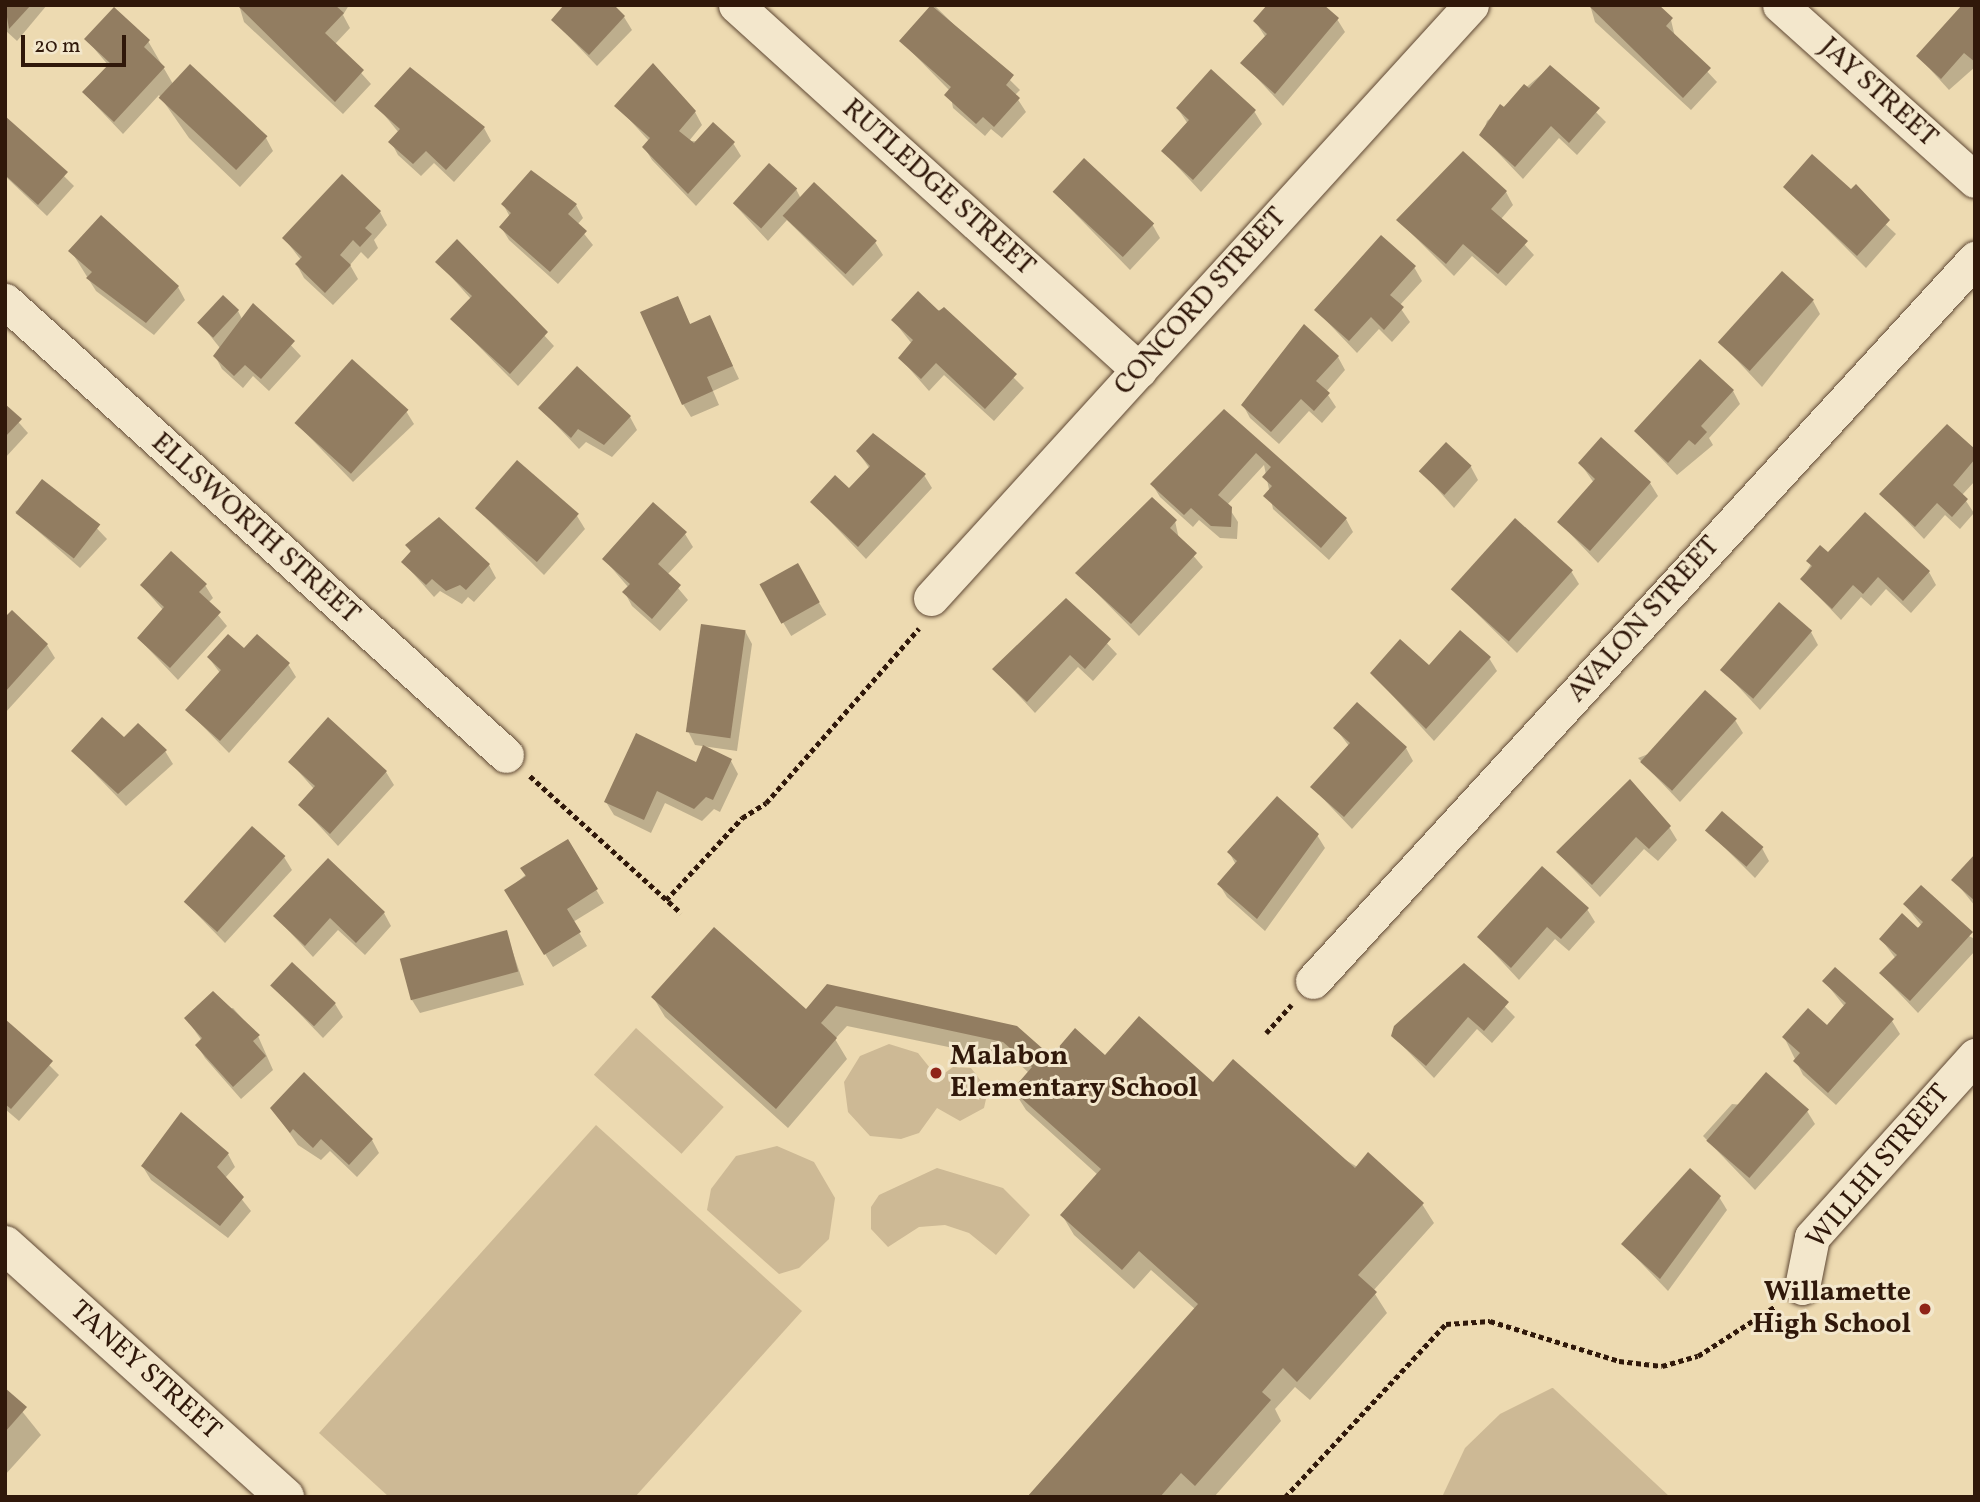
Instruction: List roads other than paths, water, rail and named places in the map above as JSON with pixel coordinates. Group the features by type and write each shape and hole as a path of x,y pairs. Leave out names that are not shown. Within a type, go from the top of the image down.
{"street":[{"name":"RUTLEDGE STREET","path":"736,5 1139,370"},
{"name":"CONCORD STREET","path":"931,598 1471,5"},
{"name":"JAY STREET","path":"1780,5 1975,180"},
{"name":"AVALON STREET","path":"1313,981 1975,259"},
{"name":"ELLSWORTH STREET","path":"5,301 506,755"},
{"name":"WILLHI STREET","path":"1802,1287 1812,1237 1975,1056"},
{"name":"TANEY STREET","path":"5,1244 285,1497"}],"place":[{"name":"Malabon Elementary School","path":"936,1073"},
{"name":"Willamette High School","path":"1925,1309"}]}
